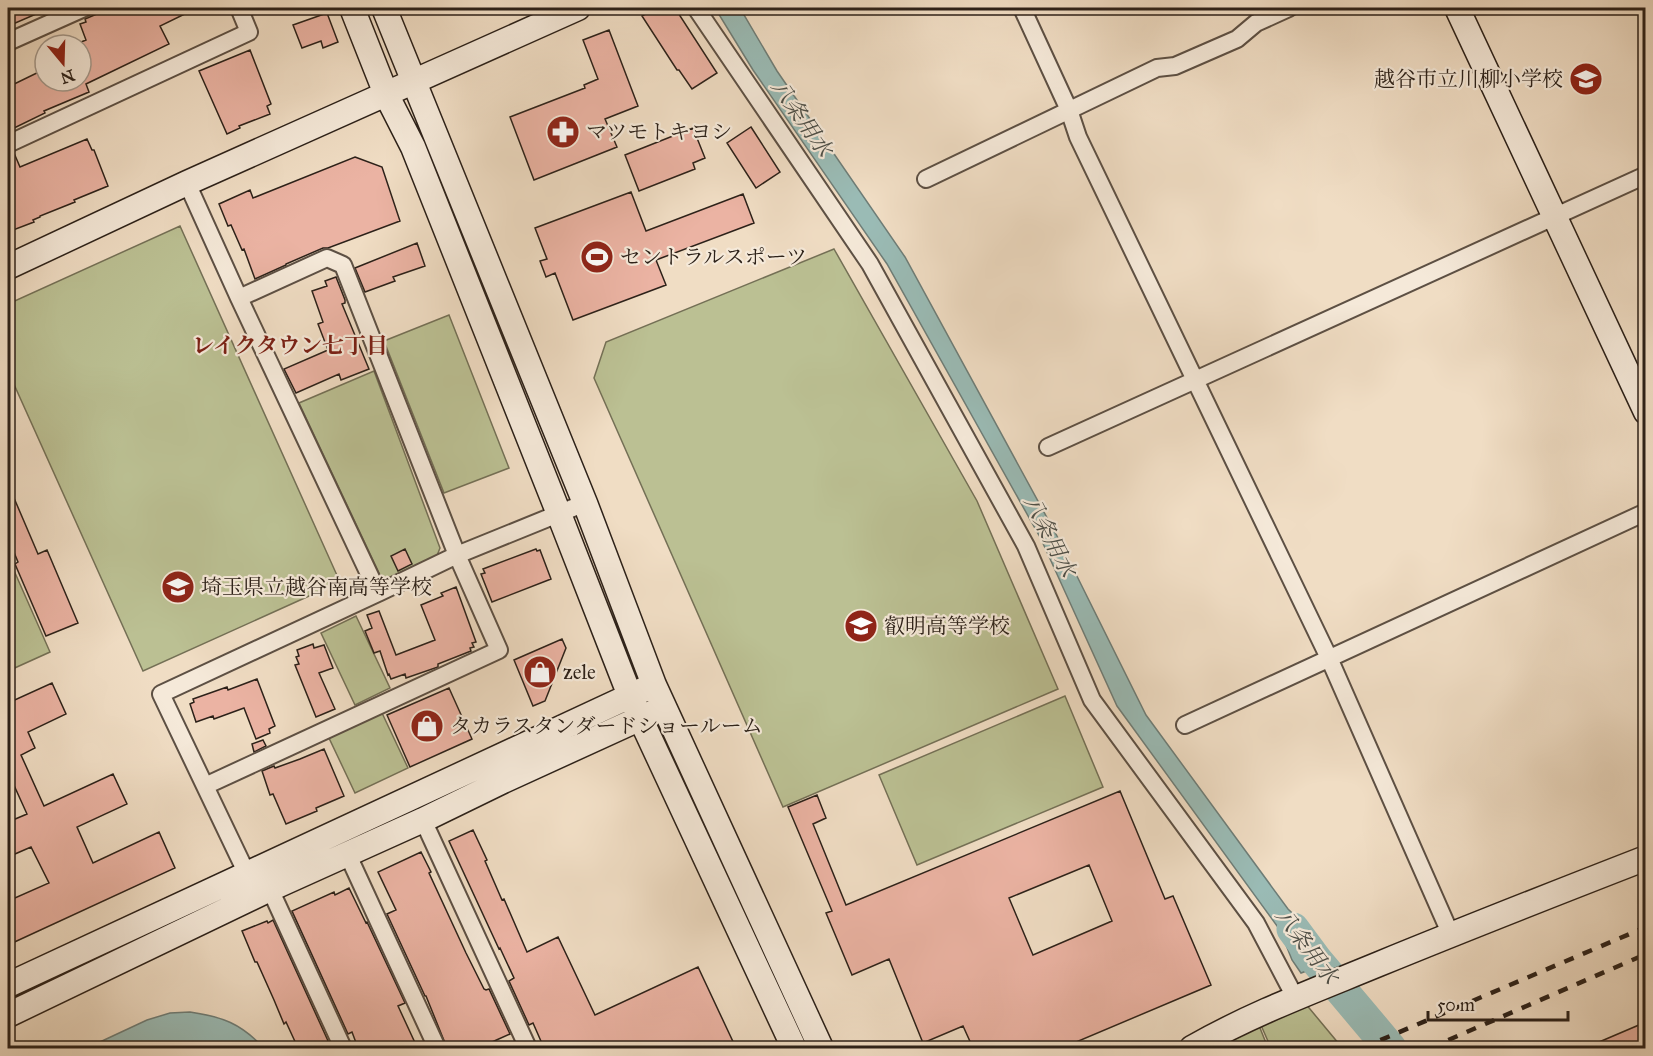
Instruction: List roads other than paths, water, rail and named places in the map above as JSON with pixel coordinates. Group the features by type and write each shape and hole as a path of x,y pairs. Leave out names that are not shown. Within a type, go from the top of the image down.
{"street":[{"path":"8,42 84,8"},
{"path":"8,144 249,32 239,8"},
{"path":"352,8 386,94 413,147 630,696 794,1048"},
{"path":"384,8 585,503 654,685 821,1048"},
{"path":"8,267 187,183 578,8"},
{"path":"696,8 870,264 1026,546 1092,700 1256,923 1305,995"},
{"path":"1022,8 1069,110 1078,137 1329,658 1451,935"},
{"path":"926,179 1157,68 1175,66 1237,39 1256,23 1289,8"},
{"path":"1457,8 1646,412"},
{"path":"1048,447 1646,175"},
{"path":"187,183 238,298 378,593"},
{"path":"205,786 499,650 457,555 343,265 327,258 238,298"},
{"path":"247,874 161,694 457,555 585,503"},
{"path":"1185,726 1646,512"},
{"path":"8,985 654,685"},
{"path":"8,1015 270,889 665,707"},
{"path":"423,820 528,1048"},
{"path":"347,853 437,1048"},
{"path":"1192,1048 1226,1030 1305,995 1646,858"},
{"path":"270,889 344,1048"}],"water":[{"path":"715,8 740,8 777,71 905,257 1057,536 1146,715 1288,909 1316,936 1331,962 1301,973 1292,960 1280,930 1117,706 1041,539 887,264 753,70"},
{"path":"1357,987 1406,1048 1373,1048 1327,995"},
{"path":"190,1012 230,1022 264,1048 87,1048 147,1020 170,1013"}],"waterway":[{"name":"八条用水","path":"1293,929 1390,1048"}],"railway":[{"path":"1362,1048 1646,927"},
{"path":"1430,1048 1646,954"}],"place":[{"name":"越谷市立川柳小学校","path":"1586,79"},
{"name":"マツモトキヨシ","path":"563,132"},
{"name":"セントラルスポーツ","path":"597,257"},
{"name":"埼玉県立越谷南高等学校","path":"178,587"},
{"name":"叡明高等学校","path":"861,626"},
{"name":"zele","path":"540,672"},
{"name":"タカラスタンダードショールーム","path":"427,726"}],"district":[{"name":"レイクタウン七丁目","path":"290,345"}]}
